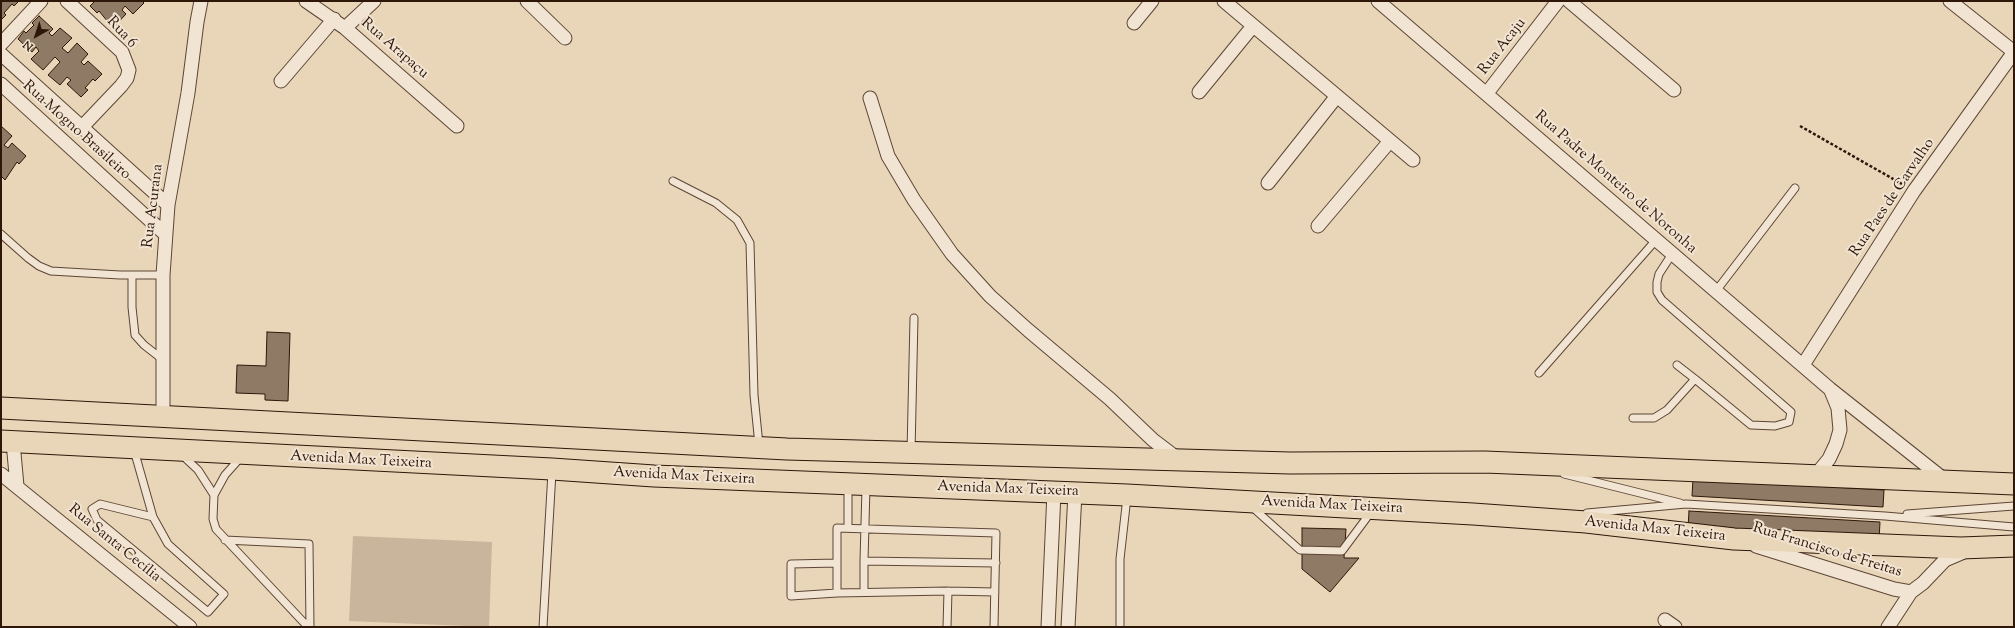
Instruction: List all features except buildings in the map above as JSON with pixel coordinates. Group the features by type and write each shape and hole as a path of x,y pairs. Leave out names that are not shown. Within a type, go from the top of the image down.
{"main road":[{"path":"1,408 759,447 1290,463 1523,464 2014,484"},
{"name":"Avenida Max Teixeira","path":"7,441 244,455 552,469 654,476 1127,495 1374,508 1586,522 1734,539 1975,547 2014,546"}],"street":[{"path":"1,44 41,1"},
{"name":"Rua 6","path":"67,1 122,52 129,70 127,78 121,86 82,126"},
{"name":"Rua Acurana","path":"163,416 162,359 165,234 168,205 188,94 201,1"},
{"name":"Rua Arapaçu","path":"306,1 345,28 457,126"},
{"path":"345,28 374,1"},
{"path":"527,1 565,38"},
{"path":"1134,23 1152,1"},
{"path":"1224,1 1413,160"},
{"name":"Rua Padre Monteiro de Noronha","path":"1378,1 1830,389 1946,481"},
{"name":"Rua Acaju","path":"1487,93 1558,1"},
{"path":"1569,1 1674,90"},
{"path":"1950,1 2014,52"},
{"path":"281,81 334,20"},
{"path":"1199,92 1253,26"},
{"name":"Rua Paes de Carvalho","path":"1803,365 1914,191 2014,52"},
{"name":"Rua Mogno Brasileiro","path":"1,54 168,205"},
{"name":"Rua Mogno Brasileiro","path":"1,84 165,234"},
{"path":"1268,182 1337,96"},
{"path":"870,98 888,156 914,200 952,254 990,296 1110,399 1153,440 1178,459"},
{"path":"1318,226 1390,141"},
{"name":"Rua Padre Monteiro de Noronha","path":"1815,476 1829,459 1836,444 1840,430 1838,408 1830,389"},
{"path":"7,441 17,486"},
{"name":"Rua Santa Cecília","path":"1,474 190,627"},
{"path":"1048,627 1054,492"},
{"path":"1068,627 1075,493"},
{"name":"Rua Francisco de Freitas","path":"1734,539 1894,589 1911,592"},
{"name":"Rua Francisco de Freitas","path":"1888,627 1911,592 1923,583 1945,560 1975,547"}],"lane":[{"path":"673,181 716,203 737,220 750,243 754,395 759,447"},
{"path":"1716,291 1796,188"},
{"path":"1,234 28,258 39,266 51,271 163,275"},
{"path":"1539,373 1656,240"},
{"path":"1672,254 1659,274 1657,282 1657,292 1662,300 1791,412 1789,422 1775,426 1751,424 1677,365"},
{"path":"132,275 132,307 135,335 144,345 162,359"},
{"path":"911,452 914,318"},
{"path":"1633,418 1654,418 1667,410 1695,379"},
{"path":"134,448 154,517 168,544 224,594 208,612 97,520 92,509 100,504 154,517"},
{"path":"175,450 198,470 214,495"},
{"path":"244,455 226,475 214,495 213,519 216,529 309,627"},
{"path":"1523,464 1686,504"},
{"path":"543,627 552,469"},
{"path":"848,528 857,484"},
{"path":"857,484 865,529 864,592"},
{"path":"1120,627 1120,558 1127,495"},
{"path":"1244,501 1300,550 1342,551 1374,508"},
{"path":"1533,518 1686,504 1885,516 2014,527"},
{"path":"1885,516 2014,506"},
{"path":"837,593 837,528 996,533 994,627"},
{"path":"226,540 309,544 309,627"},
{"path":"864,560 996,563"},
{"path":"837,563 791,564 791,596 864,592 995,592"},
{"path":"947,627 948,591"}],"path":[{"path":"1800,126 1914,191"}],"shaded area":[{"path":"353,536 492,542 489,627 349,621"}]}
